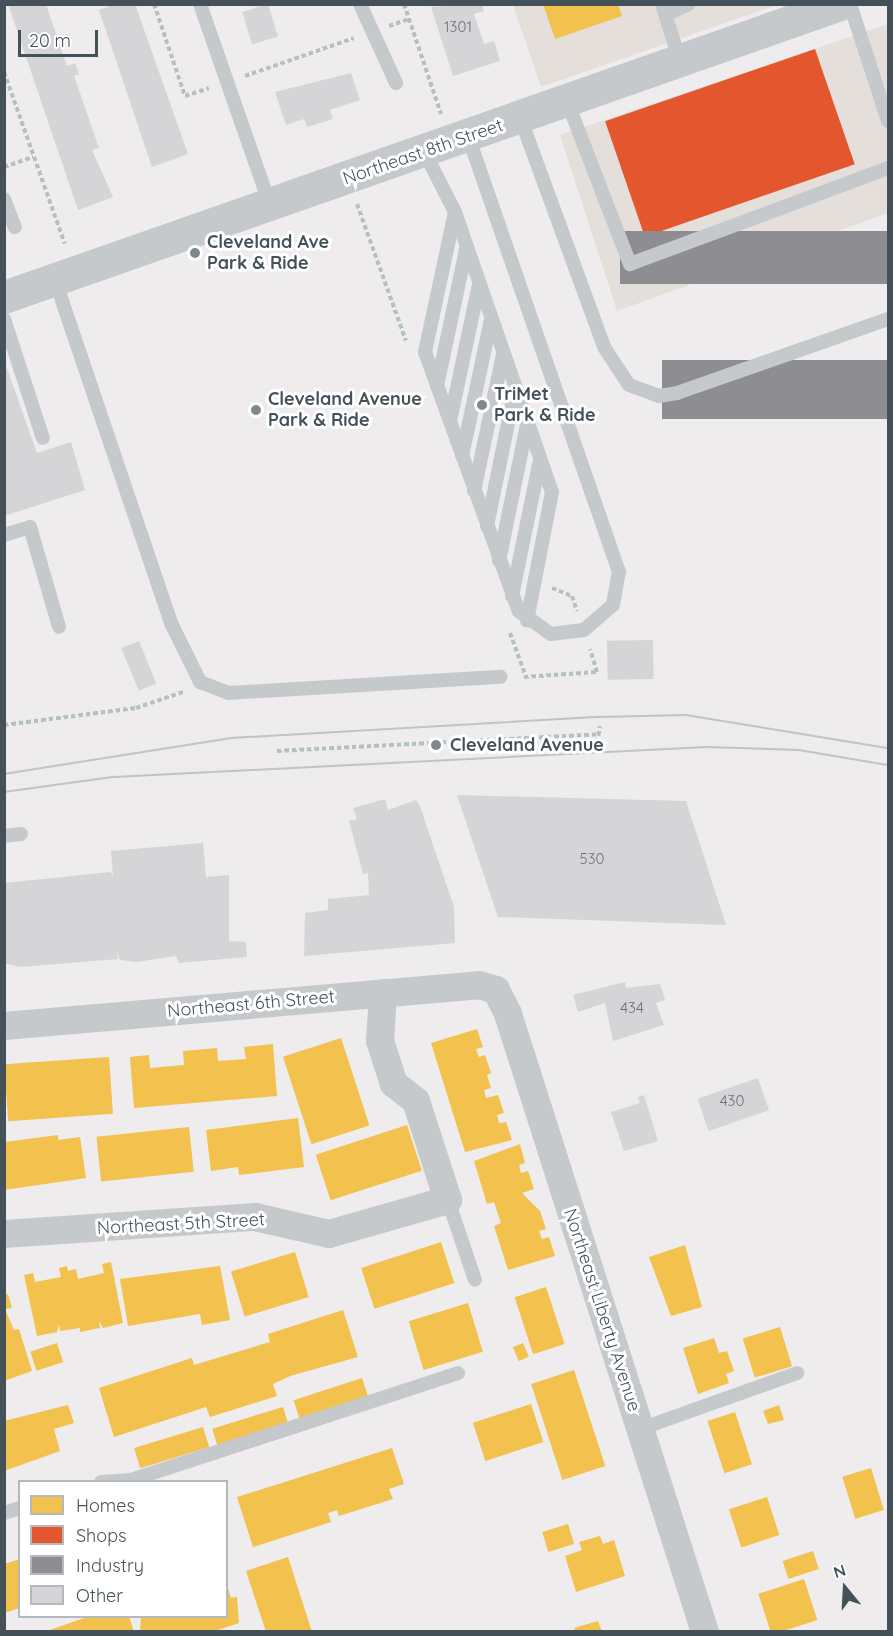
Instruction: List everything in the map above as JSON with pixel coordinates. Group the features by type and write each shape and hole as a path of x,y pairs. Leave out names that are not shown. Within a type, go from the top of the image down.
{"street":[{"name":"Northeast 8th Street","path":"4,297 840,4"},
{"name":"Northeast 6th Street","path":"4,1026 479,985 496,990"},
{"name":"Northeast Liberty Avenue","path":"496,990 508,1014 705,1632"},
{"path":"383,993 380,1041 394,1084 416,1101 448,1200"},
{"name":"Northeast 5th Street","path":"4,1234 255,1217 328,1234 448,1200"}],"lane":[{"path":"200,4 270,205"},
{"path":"360,4 370,32 381,43 396,83"},
{"path":"680,61 664,10 689,4"},
{"path":"850,4 888,121"},
{"path":"567,101 630,264 888,168"},
{"path":"520,117 600,337 629,385 659,396 677,393 888,319"},
{"path":"455,212 425,352 512,597 527,621 551,634 596,625 613,605 619,572 468,136"},
{"path":"424,151 455,212 552,492 527,621"},
{"path":"4,199 15,228"},
{"path":"437,387 467,247"},
{"path":"55,280 81,352 95,407 192,669 212,690 271,691 501,677"},
{"path":"449,422 479,282"},
{"path":"462,457 491,318"},
{"path":"4,319 43,438"},
{"path":"474,492 503,352"},
{"path":"486,527 516,387"},
{"path":"499,562 528,422"},
{"path":"512,597 540,457"},
{"path":"4,535 30,527 59,627"},
{"path":"4,836 21,834"},
{"path":"448,1200 475,1280"},
{"path":"131,1480 458,1373"},
{"path":"640,1430 797,1373"}],"path":[{"path":"154,4 185,96 409,19"},
{"path":"404,4 442,115"},
{"path":"4,72 66,248"},
{"path":"4,167 33,157"},
{"path":"501,677 597,672"},
{"path":"4,725 136,708 193,688"},
{"path":"597,743 600,726"},
{"path":"277,751 599,734"}],"shaded area":[{"path":"513,5 777,5 541,87"},
{"path":"888,24 888,213 617,311 560,135"}],"building: Homes":[{"path":"543,4 618,4 622,16 555,39"},
{"path":"477,1029 483,1047 476,1049 479,1057 485,1055 491,1073 487,1075 491,1088 484,1090 486,1098 498,1095 504,1113 497,1115 499,1123 506,1122 512,1140 465,1152 431,1043"},
{"path":"341,1038 369,1125 311,1144 283,1057"},
{"path":"273,1044 277,1096 134,1108 130,1057 149,1055 150,1068 184,1065 183,1051 217,1048 218,1061 246,1059 244,1047"},
{"path":"109,1057 113,1114 8,1121 4,1064"},
{"path":"298,1118 304,1167 239,1175 238,1167 211,1171 206,1130"},
{"path":"407,1125 422,1171 331,1200 316,1155"},
{"path":"189,1127 194,1172 101,1181 97,1137"},
{"path":"58,1135 58,1140 80,1137 86,1178 4,1190 4,1142"},
{"path":"520,1144 525,1163 519,1165 521,1173 528,1171 534,1189 522,1193 540,1211 546,1229 539,1231 542,1239 549,1237 555,1256 508,1270 494,1226 501,1223 494,1202 487,1204 474,1161"},
{"path":"441,1242 454,1283 374,1309 361,1268"},
{"path":"685,1245 702,1307 671,1316 649,1257"},
{"path":"295,1252 309,1297 245,1317 231,1272"},
{"path":"111,1262 123,1323 103,1328 99,1321 100,1328 80,1332 80,1328 60,1331 59,1324 57,1332 37,1336 24,1275 33,1273 35,1282 61,1277 59,1268 67,1266 68,1271 76,1269 78,1279 104,1273 102,1264"},
{"path":"220,1266 230,1320 202,1325 200,1314 128,1326 120,1279"},
{"path":"546,1287 565,1344 533,1354 515,1297"},
{"path":"8,1294 12,1308 5,1309 14,1330 19,1329 32,1371 4,1381 4,1295"},
{"path":"468,1303 483,1352 424,1370 409,1321"},
{"path":"343,1310 358,1357 290,1376 273,1384 277,1396 210,1417 206,1407 114,1437 99,1388 192,1358 194,1365 270,1342 268,1334"},
{"path":"780,1327 792,1366 755,1378 743,1338"},
{"path":"714,1338 719,1353 727,1351 734,1371 726,1374 729,1383 698,1394 683,1348"},
{"path":"57,1343 63,1362 37,1371 30,1352"},
{"path":"523,1343 529,1357 519,1361 513,1347"},
{"path":"574,1370 605,1466 562,1480 531,1384"},
{"path":"362,1378 368,1396 299,1418 294,1400"},
{"path":"531,1404 543,1442 485,1461 473,1423"},
{"path":"68,1405 74,1423 54,1429 60,1451 4,1471 4,1421"},
{"path":"779,1405 784,1420 768,1424 763,1411"},
{"path":"283,1407 289,1427 218,1449 212,1429"},
{"path":"735,1412 752,1464 724,1473 707,1421"},
{"path":"203,1427 209,1447 140,1468 134,1448"},
{"path":"392,1448 404,1484 389,1489 393,1499 339,1516 337,1510 328,1513 331,1522 253,1547 237,1497"},
{"path":"871,1468 884,1510 855,1519 842,1477"},
{"path":"767,1497 779,1535 741,1547 729,1509"},
{"path":"568,1524 574,1544 548,1552 542,1532"},
{"path":"600,1536 603,1544 614,1540 625,1576 576,1592 565,1556 582,1550 579,1542"},
{"path":"813,1551 819,1569 788,1579 783,1561"},
{"path":"288,1557 312,1632 266,1632 246,1571"},
{"path":"18,1560 18,1609 4,1613 4,1564"},
{"path":"804,1579 817,1620 780,1632 771,1632 758,1594"},
{"path":"228,1588 231,1598 237,1597 239,1623 212,1632 140,1632 141,1618 228,1618"},
{"path":"84,1618 130,1618 134,1632 44,1632"},
{"path":"598,1621 602,1632 576,1632 574,1628"}],"building: Shops":[{"path":"815,49 855,164 645,237 605,121"}],"building: Industry":[{"path":"620,231 888,231 888,284 620,284"},
{"path":"662,360 888,360 888,419 662,419"}],"building: Other":[{"path":"8,4 46,4 67,66 75,63 79,74 74,76 99,148 92,150 113,197 78,210"},
{"path":"115,4 135,4 188,154 152,167 99,10"},
{"path":"268,4 278,37 252,44 242,12"},
{"path":"482,4 484,11 474,14 484,44 494,41 500,61 453,76 431,7"},
{"path":"351,73 360,100 330,110 333,119 307,127 304,119 286,125 275,92"},
{"path":"4,360 37,453 71,442 85,490 4,516"},
{"path":"653,640 654,679 608,680 607,641"},
{"path":"139,641 156,684 139,691 121,648"},
{"path":"457,795 686,801 726,925 498,917"},
{"path":"385,799 388,810 416,800 420,806 454,907 455,943 304,956 305,913 328,910 328,899 369,895 368,873 363,874 349,821 357,819 353,808"},
{"path":"203,843 206,877 229,875 229,941 246,942 247,957 179,963 176,956 137,962 120,960 117,950 118,959 20,967 4,963 4,883 111,872 113,877 111,851"},
{"path":"625,982 626,988 660,984 665,1000 656,1003 664,1025 613,1041 605,1003 578,1012 573,995"},
{"path":"758,1078 769,1110 709,1131 697,1099"},
{"path":"644,1095 658,1141 624,1151 611,1112 640,1103 638,1097"}],"tram line":[{"path":"4,774 231,738 599,717 686,715 888,748"},
{"path":"4,792 114,777 706,747 799,750 888,765"}],"place":[{"name":"Cleveland Ave Park & Ride","path":"195,253"},
{"name":"TriMet Park & Ride","path":"482,405"},
{"name":"Cleveland Avenue Park & Ride","path":"256,410"},
{"name":"Cleveland Avenue","path":"436,745"}]}
